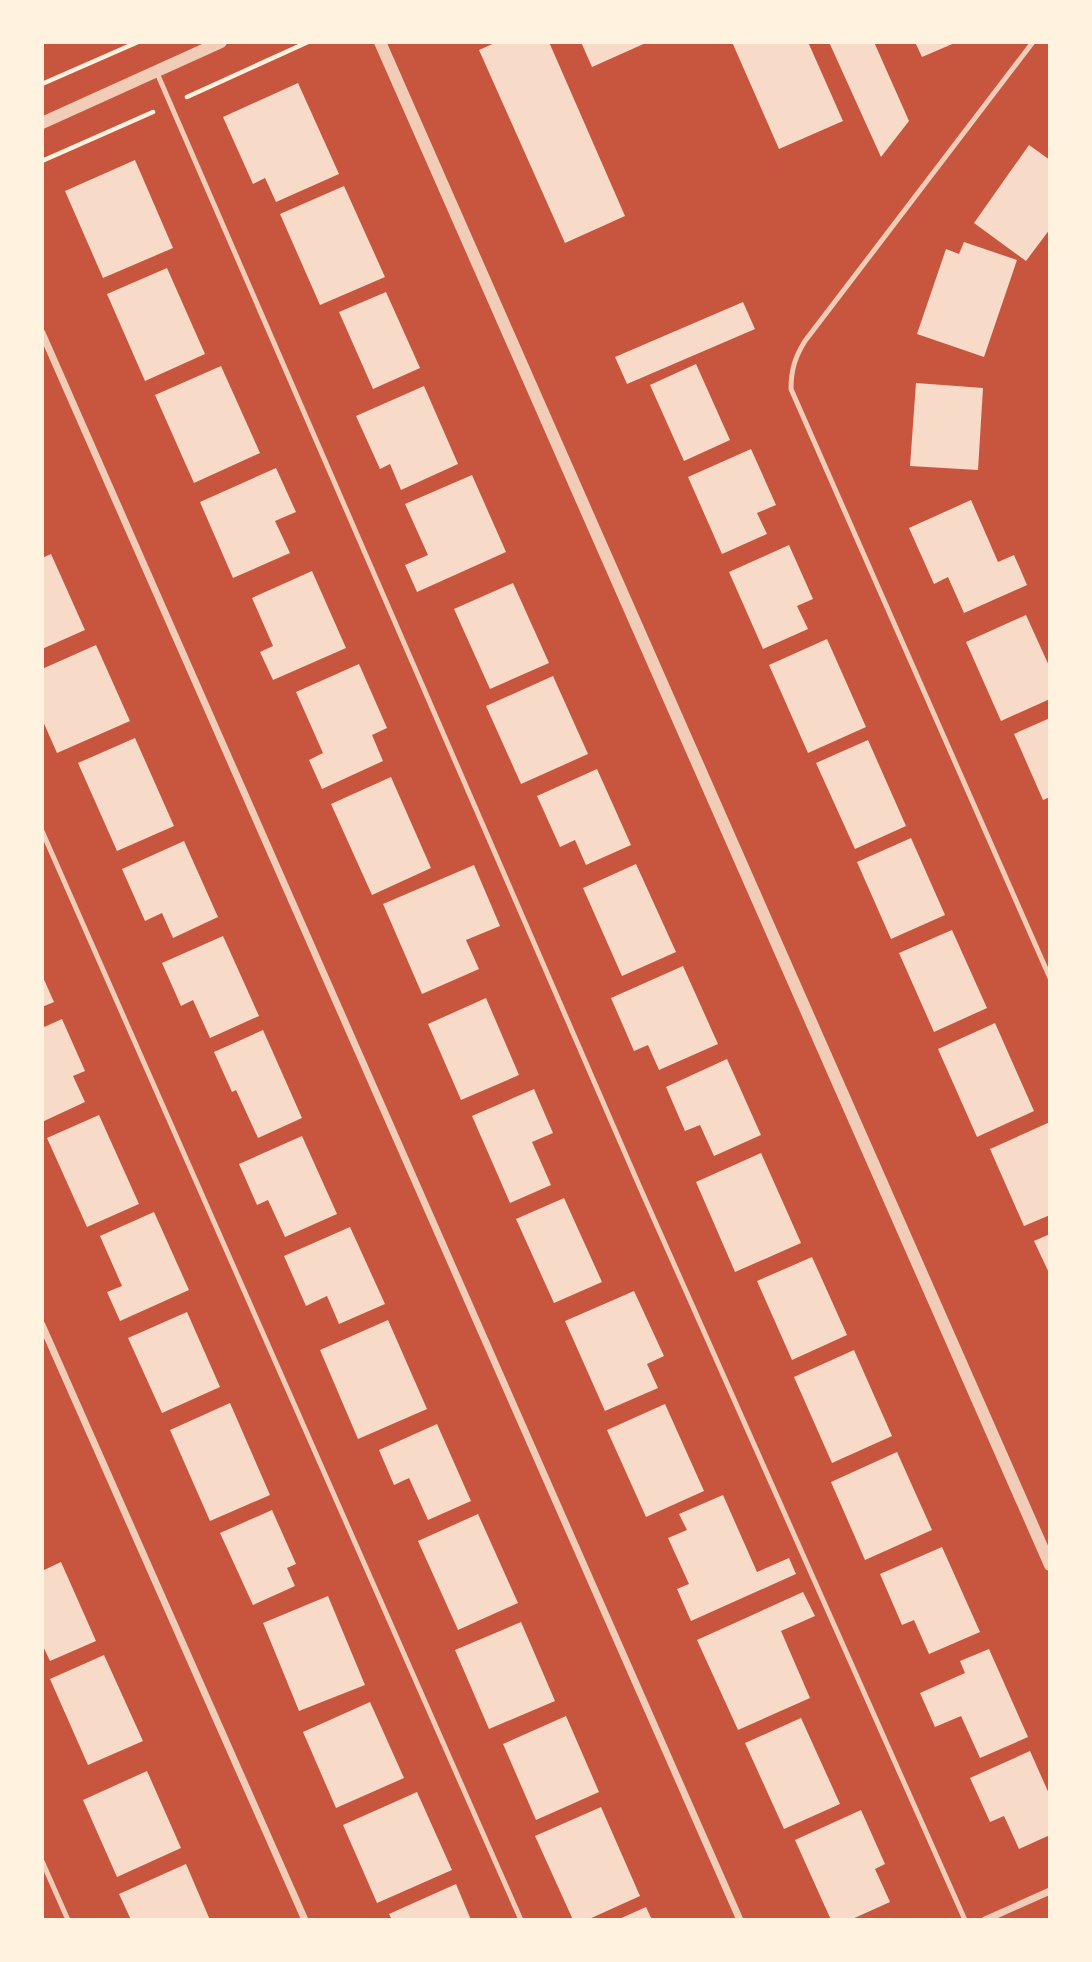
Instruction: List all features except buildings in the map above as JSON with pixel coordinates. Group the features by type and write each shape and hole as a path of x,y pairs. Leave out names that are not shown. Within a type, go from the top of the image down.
{"street":[{"path":"42,123 221,42"},
{"path":"380,42 1050,1565"},
{"path":"42,333 740,1920"},
{"path":"42,1325 305,1920"},
{"path":"985,1920 1050,1891"}],"lane":[{"path":"1033,42 805,341 796,354 791,371 791,388 1050,978"},
{"path":"156,71 632,1171 965,1920"},
{"path":"42,831 521,1920"},
{"path":"42,1861 68,1920"}],"path":[{"path":"42,84 138,42"}]}
